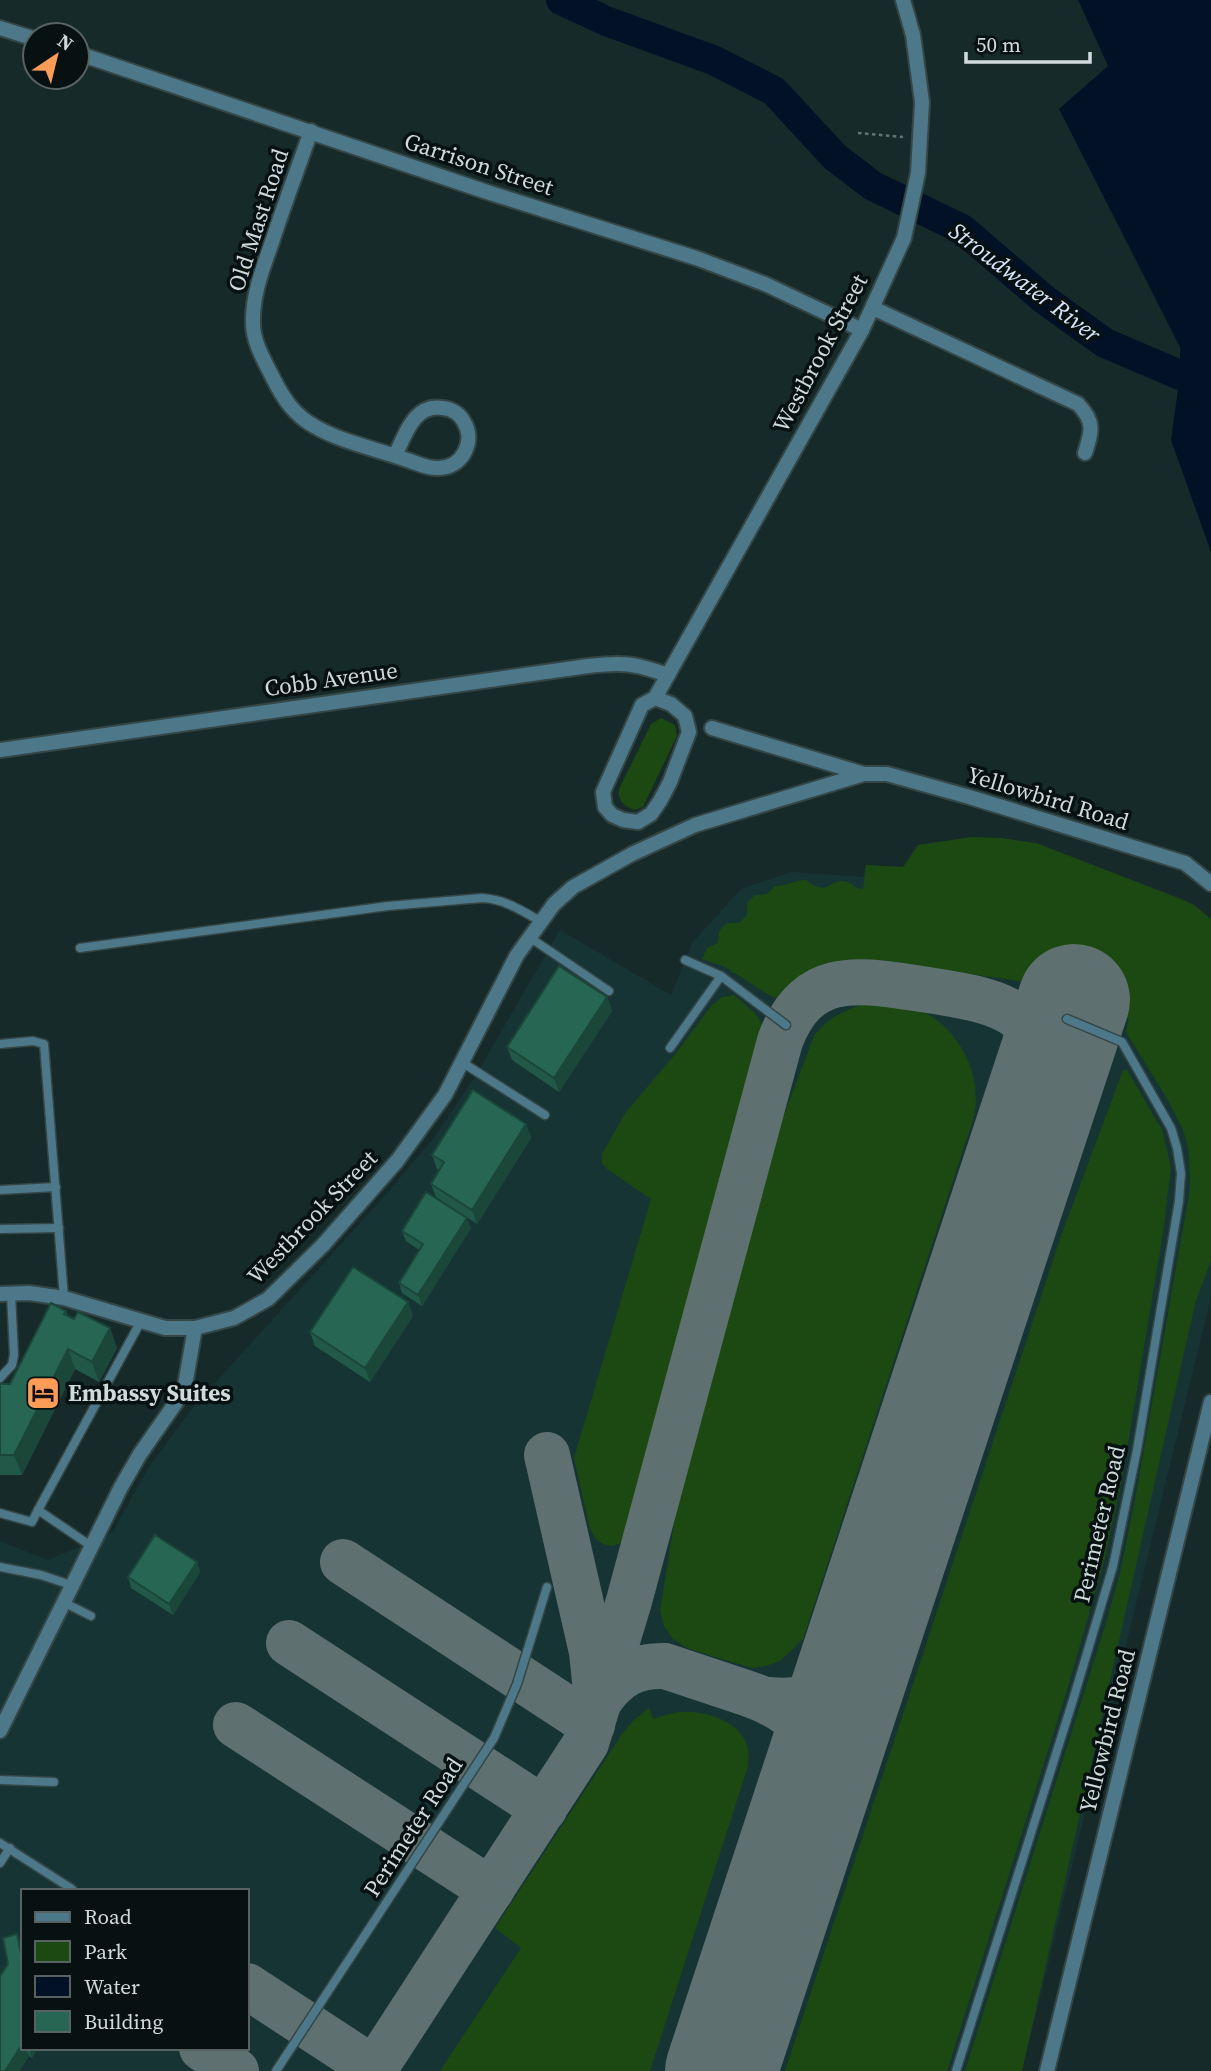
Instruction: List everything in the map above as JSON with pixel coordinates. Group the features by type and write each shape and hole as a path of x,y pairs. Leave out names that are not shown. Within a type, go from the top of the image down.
{"street":[{"name":"Westbrook Street","path":"638,822 612,815 605,807 603,792 642,705 655,698 862,330 904,238 918,173 922,102 913,35 903,0"},
{"path":"0,28 21,35"},
{"name":"Garrison Street","path":"91,58 485,191 696,258 765,284 862,330"},
{"name":"Old Mast Road","path":"311,131 256,292 253,326 262,357 283,398 292,410 315,428 395,456 427,467 446,468 462,457 469,439 468,430 464,421 449,409 428,408 411,422 395,456"},
{"path":"873,308 1078,404 1089,416 1092,434 1085,453"},
{"name":"Cobb Avenue","path":"0,750 609,664 635,664 668,675"},
{"path":"637,852 638,822 651,814 660,801 689,732 685,716 671,704 655,698"},
{"name":"Yellowbird Road","path":"712,728 864,774"},
{"name":"Yellowbird Road","path":"637,852 695,825 864,774 887,774 1185,863 1211,884"},
{"name":"Westbrook Street","path":"6,1294 29,1293 64,1298 165,1328 195,1328 234,1318 268,1299 297,1272 397,1161 445,1096 517,954 554,904 573,887 637,852"},
{"path":"0,1731 90,1546 140,1454 184,1391 195,1328"},
{"name":"Yellowbird Road","path":"1047,2071 1211,1403"}],"lane":[{"path":"80,948 388,906 482,898 510,904 540,921"},
{"path":"529,937 608,991"},
{"path":"685,960 721,976 786,1025"},
{"path":"670,1048 721,976"},
{"name":"Perimeter Road","path":"956,2071 1113,1566 1137,1450 1180,1202 1181,1173 1171,1128 1122,1042 1068,1019"},
{"path":"0,1044 33,1041 44,1044 64,1298"},
{"path":"463,1063 545,1115"},
{"path":"0,1190 56,1187"},
{"path":"0,1229 59,1228"},
{"path":"0,1378 12,1366 13,1355 6,1294"},
{"path":"0,1513 32,1522 141,1321"},
{"path":"38,1510 90,1546"},
{"path":"0,1567 41,1575 71,1585"},
{"name":"Perimeter Road","path":"276,2071 494,1738 517,1684 547,1587"},
{"path":"63,1602 91,1616"},
{"path":"0,1780 54,1782"},
{"path":"0,1843 71,1889"},
{"path":"0,1864 10,1848"}],"path":[{"path":"858,133 920,140"}],"shaded area":[{"path":"972,837 1036,843 1181,899 1194,905 1211,919 1211,1297 1022,2071 0,2071 0,1541 48,1560 112,1533 149,1467 195,1405 389,1191 436,1135 476,1075 560,930 671,995 692,943 741,889 792,872 863,877 866,865 904,867 918,845"}],"green space":[{"path":"661,718 675,725 677,736 643,807 634,810 622,802 619,789 651,724"},
{"path":"972,837 1036,843 1181,899 1194,905 1211,919 1211,1260 1195,1304 1022,2071 965,2071 1120,1573 1190,1189 1189,1153 1184,1132 1126,1032 1129,1018 1019,981 872,960 837,961 816,969 799,977 780,996 774,998 723,966 702,959 707,948 718,943 719,931 727,923 739,923 747,915 747,903 755,895 767,894 775,886 806,880 820,887 842,881 863,889 866,865 903,867 918,845"},
{"path":"734,995 756,1014 764,1028 627,1535 621,1543 612,1546 603,1544 590,1529 574,1458 651,1199 607,1169 602,1163 602,1154 626,1112 677,1052 711,1006 722,997"},
{"path":"868,1002 912,1007 938,1021 949,1032 959,1043 971,1070 975,1085 975,1113 803,1639 780,1661 752,1668 689,1649 673,1639 664,1626 660,1611 681,1480 771,1149 814,1036 832,1019"},
{"path":"1123,1070 1127,1070 1162,1130 1171,1167 1163,1233 1122,1479 1105,1558 1068,1687 947,2071 785,2071 1061,1236"},
{"path":"649,1708 653,1719 686,1712 718,1718 740,1733 748,1749 748,1766 650,2071 440,2071 521,1948 495,1928 622,1734"}],"water":[{"path":"1078,0 1211,0 1211,552 1171,440 1180,375 1180,347 1059,109 1108,66"}],"building":[{"path":"559,966 607,997 554,1078 507,1047"},
{"path":"473,1090 526,1124 472,1210 431,1184 444,1162 432,1155"},
{"path":"426,1192 467,1218 418,1295 399,1283 423,1244 402,1231"},
{"path":"353,1267 408,1302 365,1368 310,1332"},
{"path":"51,1303 74,1319 78,1312 110,1328 92,1362 68,1349 14,1455 0,1455 0,1384 10,1384"},
{"path":"155,1535 197,1562 169,1604 128,1577"},
{"path":"17,1934 21,1954 21,2046 5,2071 0,2071 0,1976 8,1964 3,1938"}],"waterway":[{"name":"Stroudwater River","path":"561,0 606,21 713,60 774,91 835,157 873,186 962,229 1045,300 1105,343 1180,375 1211,378"}],"taxiway":[{"path":"373,2071 586,1743 629,1601 780,1041 792,1017 806,1000 822,989 860,982 956,995 1001,1007 1018,1017 1031,1031 1038,1050 1041,1075 1038,1106"},
{"path":"547,1455 592,1652 596,1691"},
{"path":"343,1562 592,1725"},
{"path":"289,1643 544,1809"},
{"path":"769,1700 800,1699 824,1690 843,1672 861,1647"},
{"path":"599,1701 619,1679 635,1670 654,1666 665,1666 758,1697 788,1713 798,1724 810,1751 813,1791"},
{"path":"236,1725 491,1890"},
{"path":"248,1987 374,2069"},
{"path":"205,2050 236,2071"}],"runway":[{"path":"721,2071 1074,1000"}],"place":[{"name":"Embassy Suites","path":"43,1393"}]}
